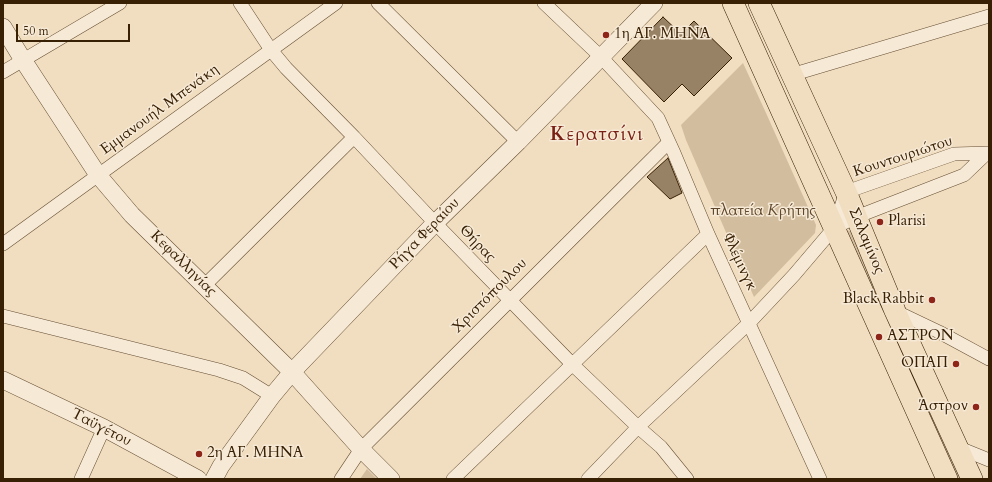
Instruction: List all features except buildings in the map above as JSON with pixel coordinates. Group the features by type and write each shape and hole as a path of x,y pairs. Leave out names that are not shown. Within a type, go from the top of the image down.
{"main road":[{"name":"Σαλαμίνος","path":"733,3 946,479"},
{"name":"Σαλαμίνος","path":"759,3 846,192 895,311 972,479"}],"street":[{"path":"3,72 120,3"},
{"name":"Θήρας","path":"240,3 271,50 286,68 354,137 434,223 509,300 638,427 661,447 687,479"},
{"name":"Εμμανουήλ Μπενάκη","path":"3,244 336,3"},
{"path":"378,3 518,142"},
{"name":"Φλέμινγκ","path":"544,3 601,57 658,118 708,234 820,479"},
{"name":"Ρήγα Φεραίου","path":"214,479 221,466 272,396 292,372 434,223 518,142 654,3"},
{"path":"791,74 989,16"},
{"name":"Κεφαλληνίας","path":"3,27 98,175 132,215 292,372 361,449 391,479"},
{"path":"204,286 354,137"},
{"name":"Χριστόπουλου","path":"341,479 361,449 669,142"},
{"name":"Κουντουριώτου","path":"834,228 846,192 954,154 988,156"},
{"name":"Κουντουριώτου","path":"834,228 856,217 964,175 988,156"},
{"path":"588,479 638,427 749,323 794,275 834,228"},
{"path":"454,479 708,234"},
{"path":"895,311 989,359"},
{"path":"3,316 219,370 243,378 272,396"},
{"name":"Ταϋγέτου","path":"3,380 104,428 198,479"},
{"path":"81,479 104,428"},
{"path":"958,447 989,460"}],"green space":[{"name":"πλατεία Κρήτης","path":"743,63 816,225 815,233 754,297 686,140 681,125"},
{"path":"846,230 850,231 963,479 955,479"},
{"path":"367,469 377,479 360,479"}],"place":[{"name":"1η ΑΓ. ΜΗΝΑ","path":"606,35"},
{"name":"Plarisi","path":"880,222"},
{"name":"Black Rabbit","path":"932,300"},
{"name":"ΑΣΤΡΟΝ","path":"879,337"},
{"name":"ΟΠΑΠ","path":"956,364"},
{"name":"Άστρον","path":"976,407"},
{"name":"2η ΑΓ. ΜΗΝΑ","path":"199,454"}],"district":[{"name":"Κερατσίνι","path":"597,136"}]}
